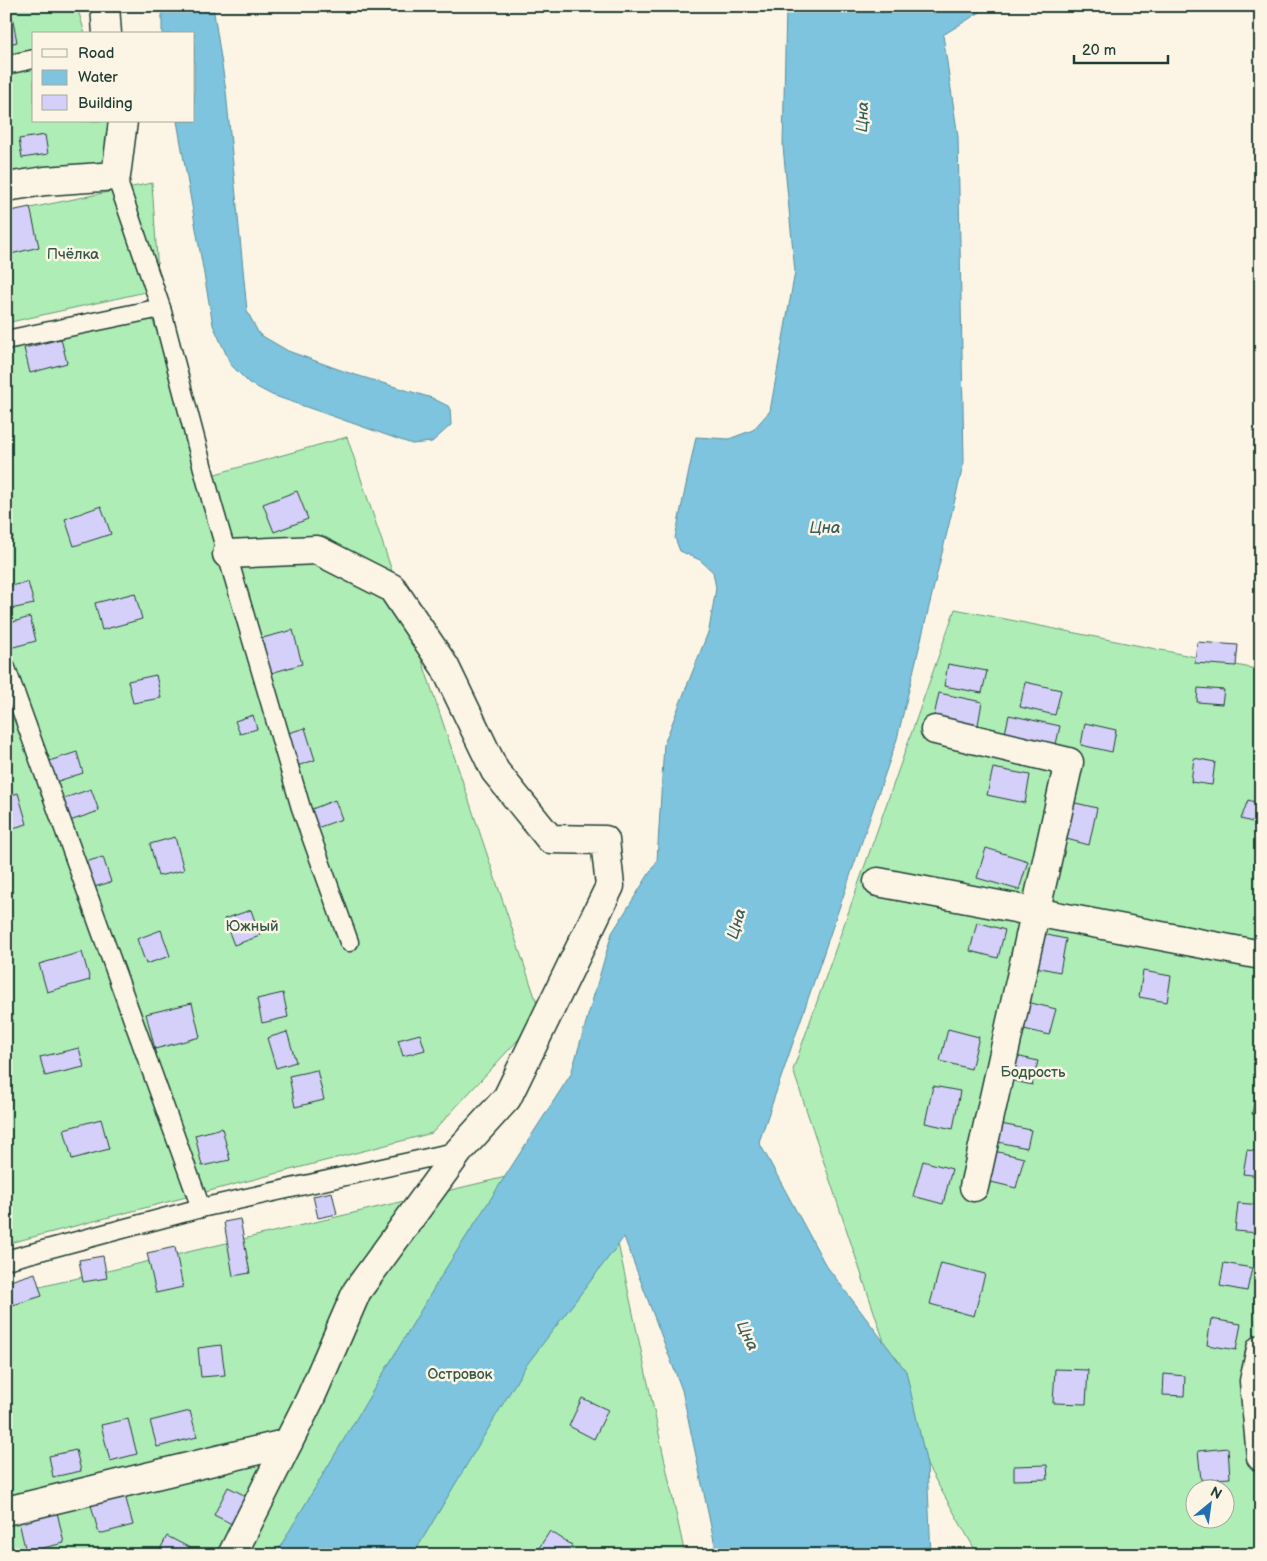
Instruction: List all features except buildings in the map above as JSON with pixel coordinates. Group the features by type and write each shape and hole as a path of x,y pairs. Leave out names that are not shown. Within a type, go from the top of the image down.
{"street":[{"path":"106,6 107,32"},
{"path":"6,187 45,181 116,176 123,122"},
{"path":"227,554 316,550 392,588 445,667 495,771 550,839 605,840 610,886 507,1098 459,1151 357,1291 310,1399 232,1555"},
{"path":"935,730 1069,762 974,1187"},
{"path":"878,882 1261,955"},
{"path":"1261,1349 1254,1381 1261,1458"},
{"path":"6,1511 288,1443"}],"lane":[{"path":"6,65 32,59"},
{"path":"116,176 161,308 227,554 301,808 349,942"},
{"path":"6,340 161,308"},
{"path":"6,668 201,1208"},
{"path":"6,1260 201,1208 459,1151"}],"green space":[{"path":"6,6 77,6 84,32 32,32 32,122 108,122 123,175 6,197"},
{"name":"Пчёлка","path":"152,183 159,289 6,323 6,213"},
{"name":"Южный","path":"146,301 208,476 347,437 541,1015 432,1133 6,1244 6,332"},
{"name":"Бодрость","path":"955,609 1261,670 1261,1555 978,1555 923,1458 793,1070"},
{"name":"Островок","path":"599,1155 685,1555 6,1555 6,1295"}],"water":[{"path":"162,6 213,6 226,91 247,311 259,334 288,351 346,372 432,398 450,407 451,425 432,442 412,444 272,395 249,383 231,365 213,325 177,122 195,122 195,32 162,32"},
{"name":"Цна","path":"786,6 990,6 943,35 958,137 964,462 897,739 759,1142 825,1264 906,1371 927,1465 931,1555 717,1555 682,1390 624,1237 525,1367 413,1555 275,1555 446,1268 571,1074 612,933 657,861 664,744 709,630 716,588 713,572 700,560 680,551 675,538 696,437 729,439 753,430 770,411 795,272 783,146"}]}
